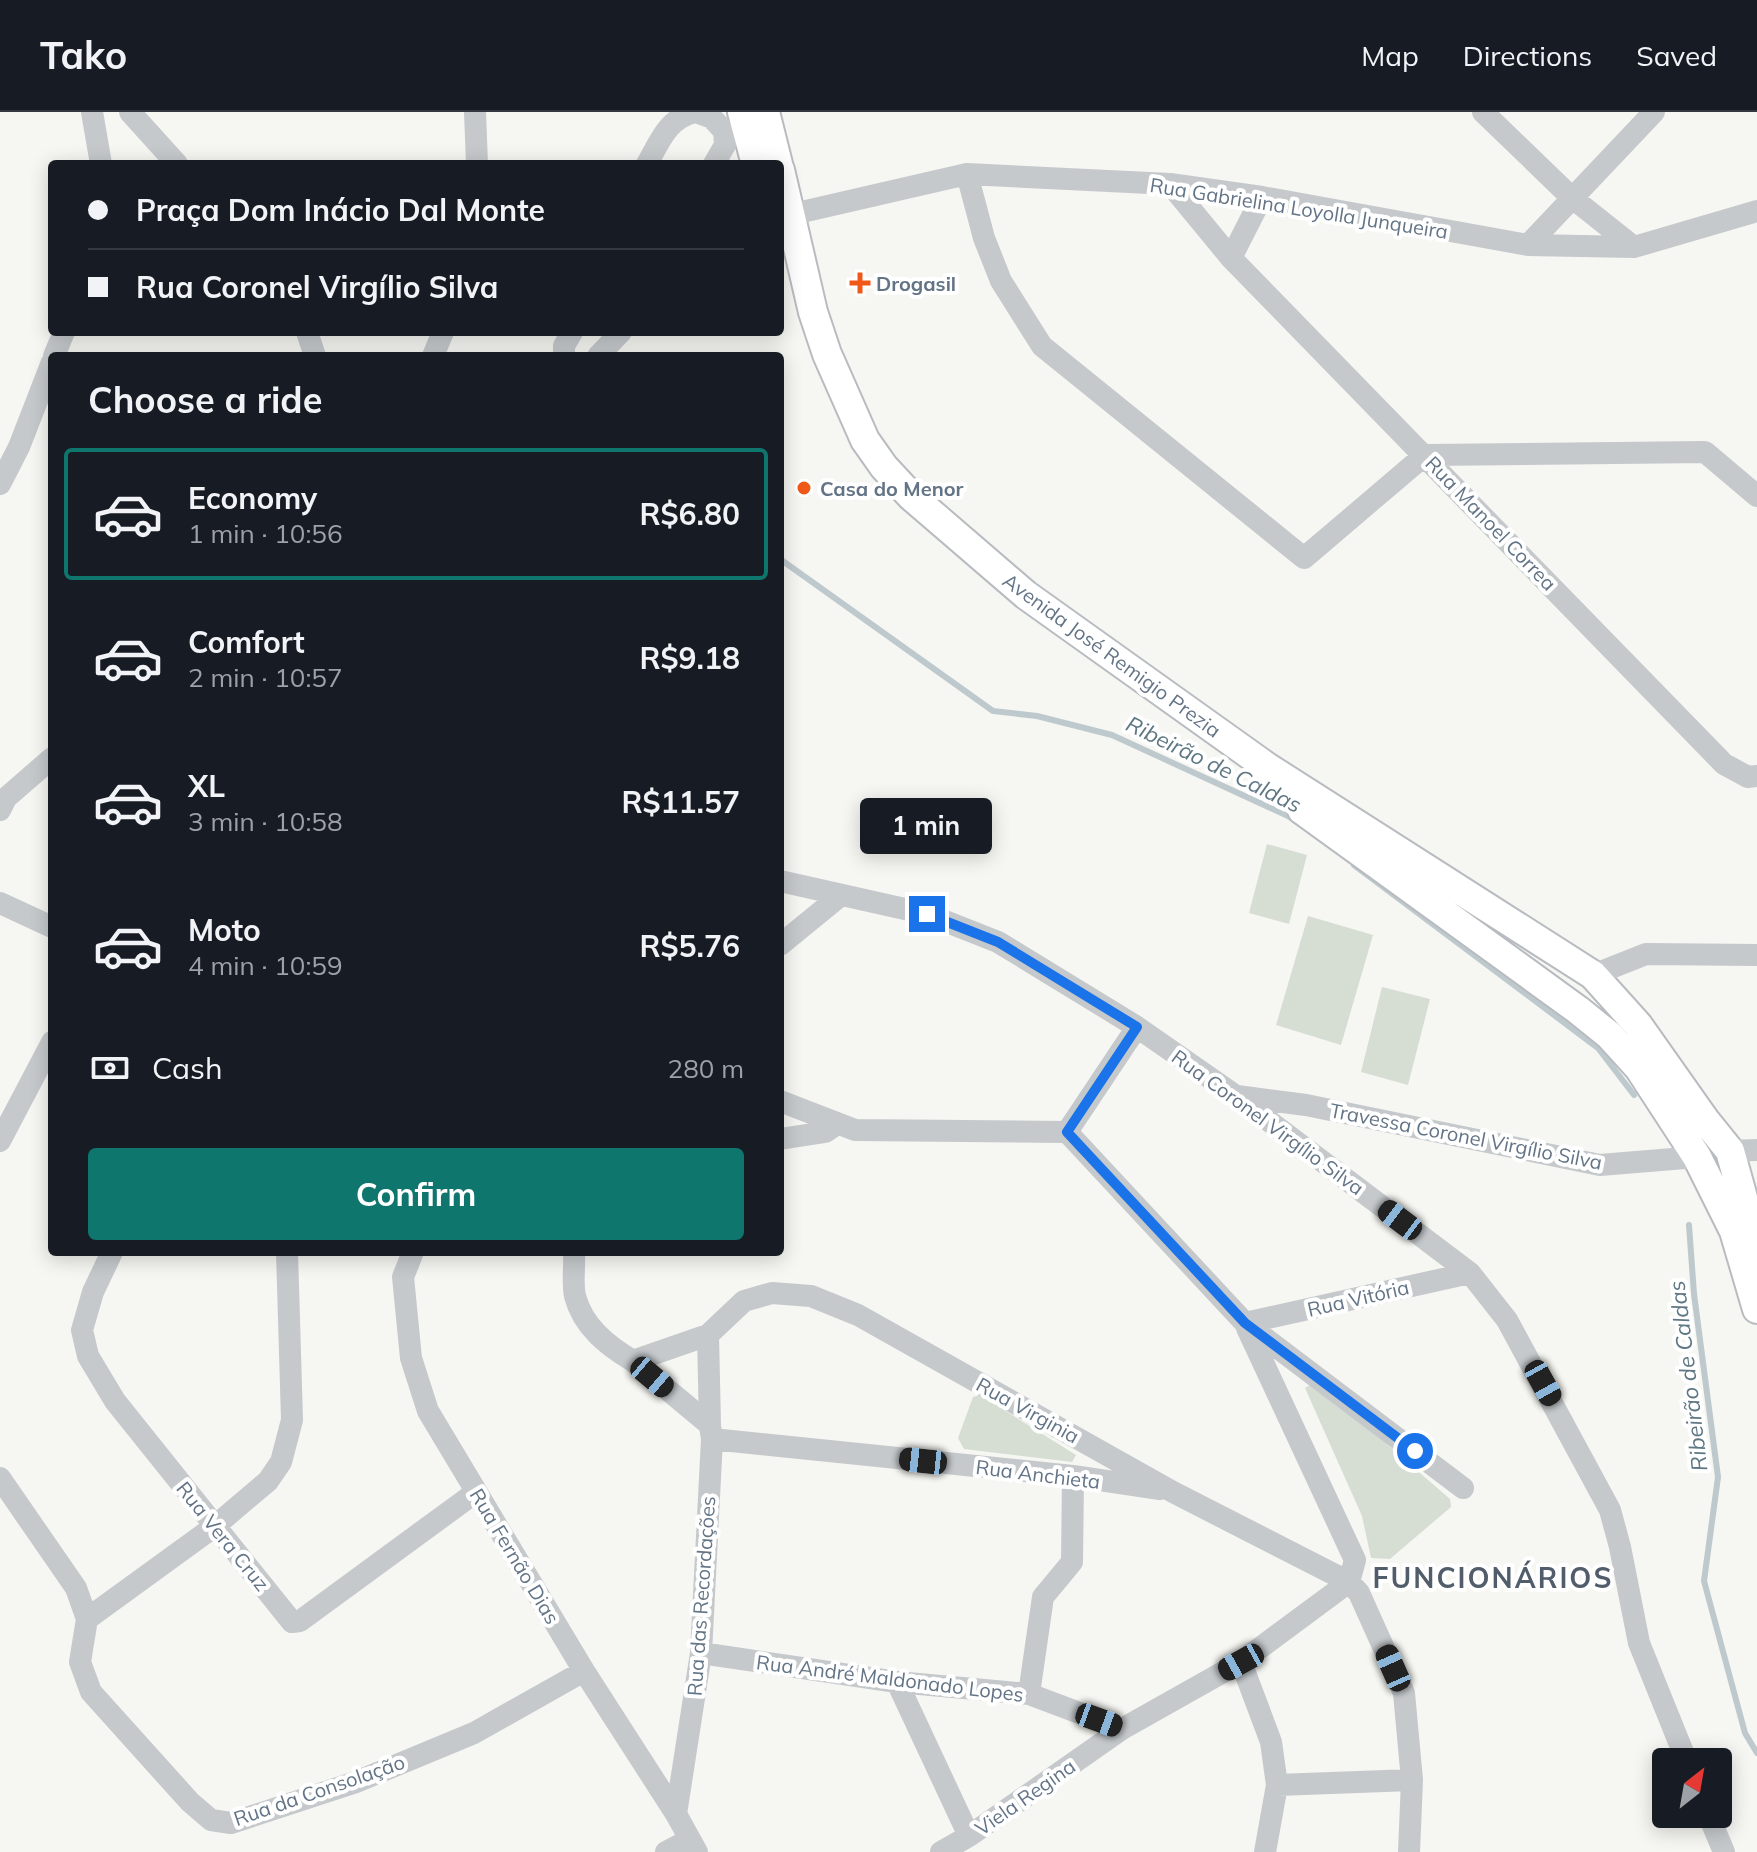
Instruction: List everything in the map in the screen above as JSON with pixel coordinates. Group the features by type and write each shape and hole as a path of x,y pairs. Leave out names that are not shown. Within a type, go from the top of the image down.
{"main road":[{"path":"742,112 750,159"},
{"path":"765,112 777,160"},
{"name":"Avenida José Remigio Prezia","path":"785,215 813,312 843,394 865,440 884,467 911,496 1026,595 1267,767 1593,975 1638,1025 1705,1120 1743,1151 1757,1248"},
{"name":"Avenida José Remigio Prezia","path":"784,268 814,365 850,448 911,514 977,574 1609,1035 1639,1068 1697,1157 1734,1231 1757,1309"}],"street":[{"path":"92,112 100,160"},
{"path":"130,112 173,160"},
{"path":"475,112 477,160"},
{"path":"1483,112 1571,197 1634,247"},
{"path":"1528,245 1654,112"},
{"path":"649,160 679,115 704,113 724,131 725,145 716,160"},
{"path":"967,174 984,238 1001,281 1042,346 1304,558 1425,455 1705,452 1757,496"},
{"name":"Rua Gabrielina Loyolla Junqueira","path":"785,215 967,174 1170,184 1262,197 1528,245 1634,247 1757,211"},
{"name":"Rua Manoel Correa","path":"1170,184 1231,258 1724,764 1748,777 1757,776"},
{"path":"1231,258 1262,197"},
{"path":"602,352 617,336"},
{"path":"0,484 19,447 48,372"},
{"path":"0,810 6,798 48,761"},
{"name":"Rua Coronel Virgílio Silva","path":"784,882 927,914 1010,949 1137,1027 1236,1096 1470,1273 1507,1320 1610,1510 1639,1643 1681,1748"},
{"path":"784,942 840,896"},
{"path":"0,903 48,925"},
{"path":"1593,975 1646,954 1757,955"},
{"path":"1067,1132 1137,1027"},
{"path":"0,1141 48,1050"},
{"name":"Travessa Coronel Virgílio Silva","path":"1236,1096 1306,1105 1600,1165 1697,1157"},
{"path":"784,1102 855,1130 1067,1132 1245,1323 1463,1488"},
{"path":"1290,1138 1306,1105"},
{"path":"784,1138 825,1132 837,1124"},
{"name":"Rua Vera Cruz","path":"110,1256 93,1292 82,1330 88,1356 115,1401 292,1622 300,1621 476,1492"},
{"path":"0,1478 76,1588 87,1619 215,1526 268,1481 281,1462 292,1420 287,1256"},
{"name":"Rua Fernão Dias","path":"411,1256 403,1277 411,1358 428,1411 693,1846"},
{"path":"574,1256 575,1297 591,1329 633,1361 711,1432"},
{"name":"Rua Vitória","path":"1245,1323 1470,1273"},
{"name":"Rua Virginia","path":"708,1335 744,1301 772,1293 811,1296 858,1315 1173,1492 1349,1582"},
{"path":"1245,1323 1355,1560 1349,1582 1359,1593 1404,1693 1412,1780 1409,1852"},
{"path":"633,1361 708,1335"},
{"name":"Rua das Recordações","path":"676,1814 701,1653 711,1432 708,1335"},
{"name":"Rua Anchieta","path":"711,1432 1073,1476 1173,1492"},
{"path":"1029,1694 1043,1597 1072,1562 1073,1476"},
{"name":"Viela Regina","path":"941,1852 969,1836 1122,1729 1241,1662 1349,1582"},
{"name":"Rua da Consolação","path":"87,1619 80,1662 91,1692 190,1802 211,1820 231,1823 356,1782 474,1733 584,1671"},
{"name":"Rua André Maldonado Lopes","path":"701,1653 897,1682 1029,1694 1122,1729"},
{"path":"1241,1662 1271,1742 1277,1785 1265,1852"},
{"path":"897,1682 969,1836"},
{"path":"1277,1785 1412,1780"},
{"path":"1713,1828 1720,1851"},
{"path":"666,1852 693,1846"}],"shaded area":[{"path":"1267,844 1307,855 1289,924 1249,913"},
{"path":"1308,916 1373,935 1341,1045 1276,1025"},
{"path":"1382,987 1430,999 1408,1085 1361,1072"},
{"path":"1315,1382 1450,1499 1451,1507 1390,1559 1371,1558 1362,1516 1305,1388"},
{"path":"980,1395 1076,1455 1072,1462 964,1449 958,1438 973,1397"}],"waterway":[{"name":"Ribeirão de Caldas","path":"784,562 993,711 1037,716 1112,735 1297,822"},
{"name":"Ribeirão de Caldas","path":"1354,865 1598,1048 1634,1095"},
{"name":"Ribeirão de Caldas","path":"1689,1225 1694,1294 1718,1477 1704,1581 1745,1733 1757,1753"}],"place":[{"name":"Drogasil","path":"860,283"},
{"name":"Casa do Menor","path":"804,488"}],"district":[{"name":"FUNCIONÁRIOS","path":"1493,1577"}],"route":[{"path":"927,914 998,942 1137,1027 1067,1132 1245,1323 1415,1451"}]}
